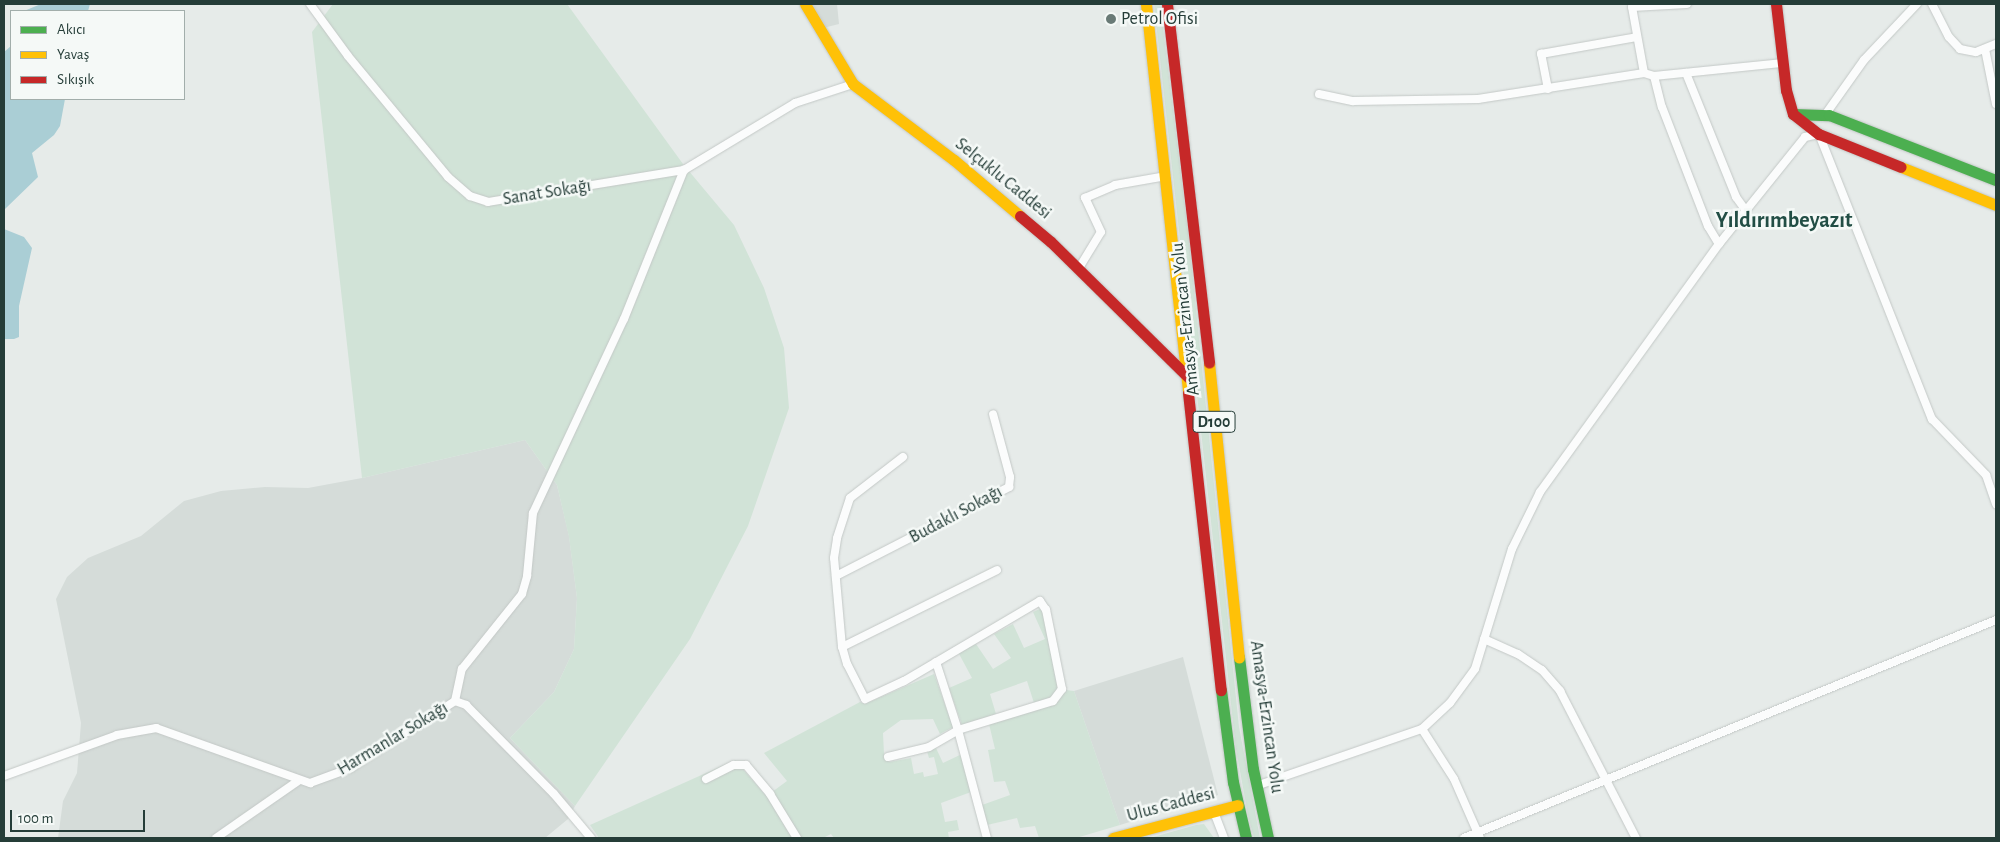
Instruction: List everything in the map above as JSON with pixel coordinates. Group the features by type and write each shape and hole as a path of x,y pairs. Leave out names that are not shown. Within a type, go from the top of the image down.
{"main road":[{"name":"Selçuklu Caddesi","path":"805,4 826,43 853,84 1014,210 1079,268 1188,377"},
{"name":"Amasya-Erzincan Yolu","path":"1146,4 1222,704 1238,805 1246,838"},
{"name":"Amasya-Erzincan Yolu","path":"1167,4 1196,233 1241,678 1256,786 1268,838"},
{"path":"1776,4 1783,63 1793,114 1819,134 1996,205"},
{"path":"1793,114 1825,115 1996,180"},
{"name":"Ulus Caddesi","path":"1113,838 1238,805"}],"street":[{"name":"Sanat Sokağı","path":"310,4 348,56 448,176 470,196 488,202 684,170 795,103 853,84"},
{"path":"1644,73 1632,8 1688,4"},
{"path":"1825,115 1864,60 1917,4"},
{"path":"1932,4 1956,46 1971,52 1996,44"},
{"path":"1548,89 1541,54 1637,37"},
{"path":"1985,49 1995,91 1996,104"},
{"path":"1319,94 1353,101 1460,99 1548,89 1644,73 1654,76 1783,63"},
{"path":"1686,73 1736,197 1746,211"},
{"path":"1654,76 1662,107 1708,226 1719,244"},
{"path":"1256,786 1422,729 1450,703 1475,669 1512,549 1540,492 1719,244 1805,137 1819,134 1932,419 1986,476 1996,504"},
{"path":"455,701 462,669 522,594 527,576 533,513 624,319 684,170"},
{"path":"1079,268 1101,232 1085,198 1115,185 1166,176"},
{"name":"Budaklı Sokağı","path":"836,576 1010,487 1010,476 993,414"},
{"path":"888,757 929,748 958,730 1043,705 1058,696 1061,681 1043,603 1040,601 936,662 865,699 847,664 842,647 836,576 836,538 847,504 868,481 903,457"},
{"path":"842,647 998,570"},
{"path":"1464,838 1478,834 1996,620"},
{"path":"1484,639 1518,654 1542,670 1560,691 1636,838"},
{"path":"936,662 958,730 986,838"},
{"name":"Harmanlar Sokağı","path":"298,781 310,782 351,768 455,701 466,705 554,794 591,838"},
{"path":"4,776 117,735 150,728 216,747 298,781"},
{"path":"1422,729 1454,779 1478,834"},
{"path":"706,779 734,764 746,765 770,794 797,838"},
{"path":"216,838 298,781"},
{"path":"1214,812 1224,838"}],"shaded area":[{"path":"811,4 837,4 839,24 823,28"},
{"path":"525,440 557,485 569,536 577,598 574,649 554,692 510,738 575,806 568,819 545,838 58,838 63,801 77,773 81,723 56,599 67,577 88,558 141,536 184,501 221,491 265,487 308,488 362,478"},
{"path":"1183,657 1218,795 1120,825 1074,691"}],"green space":[{"path":"333,4 567,4 683,164 734,225 764,288 784,348 789,408 748,526 690,639 575,806 510,738 554,692 574,649 577,598 569,537 557,485 525,440 362,478 312,32"},
{"path":"1154,4 1160,4 1188,232 1239,727 1260,838 1254,838 1236,749"},
{"path":"1042,608 1058,690 1050,698 1034,703 1027,681 990,694 996,714 962,725 949,688 972,678 958,652 976,644 993,669 1011,658 994,634 1013,624 1024,648 1045,639 1033,612"},
{"path":"934,674 953,727 940,734 933,719 901,720 883,733 884,754 889,762 911,758 914,774 923,772 924,777 938,774 934,757 929,758 927,751 936,748 943,763 962,754 971,792 941,803 945,822 957,820 959,830 948,832 949,838 834,838 831,834 823,838 801,838 772,792 787,781 764,753 860,702 865,704"},
{"path":"1066,690 1074,691 1120,825 1076,838 1039,838 1035,826 1020,828 1017,818 987,825 982,805 1010,795 1005,781 994,782 988,750 995,749 989,724 1054,703"},
{"path":"735,760 768,798 792,838 599,838 590,825"},
{"path":"1204,824 1214,838 1150,838 1196,825"}],"water":[{"path":"41,4 90,4 88,10 26,10"},
{"path":"10,47 10,100 65,100 60,126 54,135 32,153 38,177 4,210 4,52"},
{"path":"4,229 24,237 32,248 19,306 19,337 14,339 4,339"}],"traffic: fast":[{"path":"1793,114 1829,115 1996,180"},
{"path":"1239,657 1253,769 1268,838"},
{"path":"1221,690 1233,782 1246,838"}],"traffic: slow":[{"path":"805,4 853,84 954,160 1020,216"},
{"path":"1146,4 1188,393"},
{"path":"1901,167 1996,205"},
{"path":"1209,363 1239,657"},
{"path":"1113,838 1238,805"}],"traffic: jam":[{"path":"1167,4 1209,363"},
{"path":"1776,4 1786,90 1793,114 1819,134 1901,167"},
{"path":"1020,216 1051,242 1188,377"},
{"path":"1188,393 1221,690"}],"place":[{"name":"Petrol Ofisi","path":"1111,19"}],"district":[{"name":"Yıldırımbeyazıt","path":"1784,221"}]}
